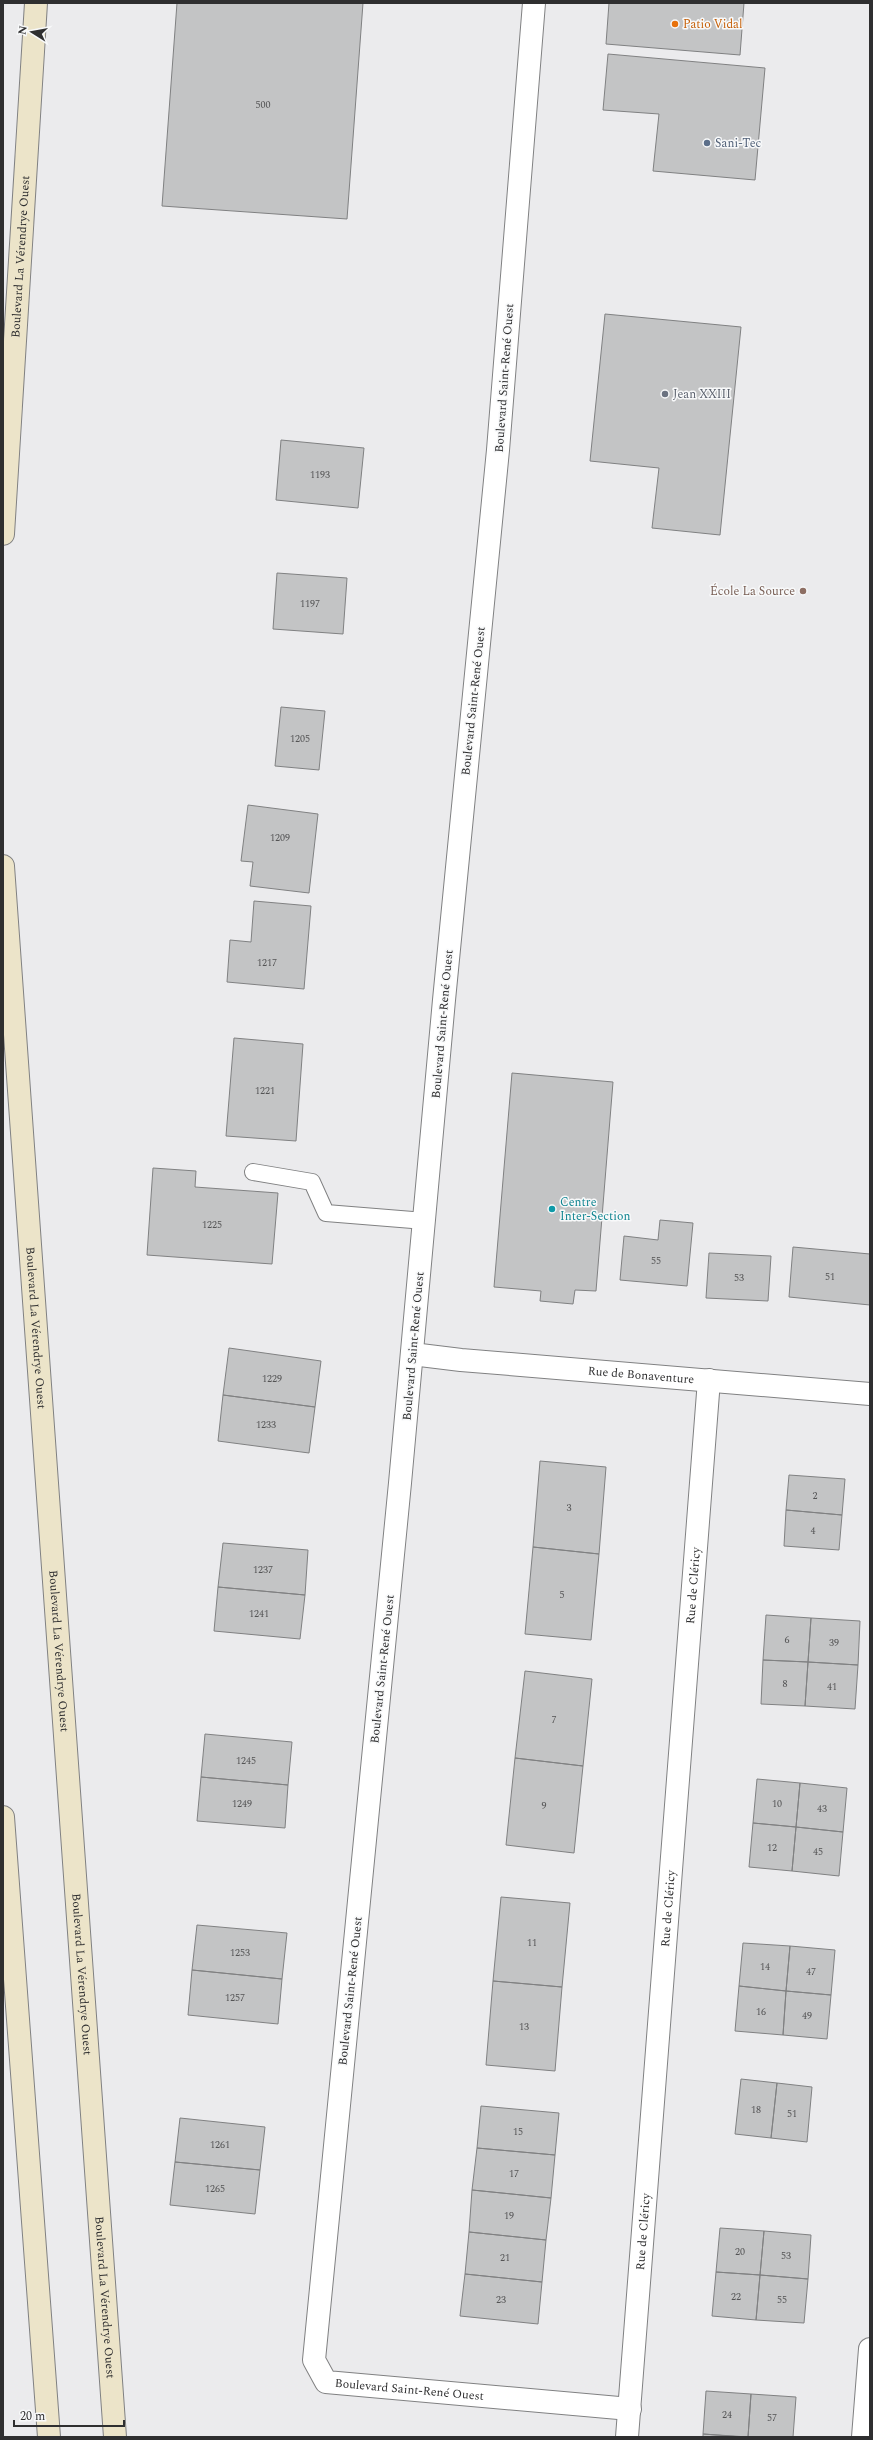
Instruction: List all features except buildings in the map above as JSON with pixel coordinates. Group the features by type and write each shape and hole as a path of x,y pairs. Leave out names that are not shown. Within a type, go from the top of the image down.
{"main road":[{"name":"Boulevard La Vérendrye Ouest","path":"3,534 36,3"},
{"path":"32,58 47,3"},
{"name":"Boulevard La Vérendrye Ouest","path":"3,866 115,2437"},
{"path":"3,1818 49,2437"}],"street":[{"name":"Boulevard Saint-René Ouest","path":"534,3 498,450 314,2360 326,2382 630,2409"},
{"name":"Rue de Bonaventure","path":"412,1354 461,1360 870,1394"},
{"name":"Rue de Cléricy","path":"627,2437 710,1380"},
{"path":"863,2437 870,2349"}],"lane":[{"path":"253,1172 312,1182 326,1213 424,1221"}],"place":[{"name":"Patio Vidal","path":"675,24"},
{"name":"Sani-Tec","path":"707,143"},
{"name":"Jean XXIII","path":"665,394"},
{"name":"École La Source","path":"803,591"},
{"name":"Centre Inter-Section","path":"552,1209"}]}
